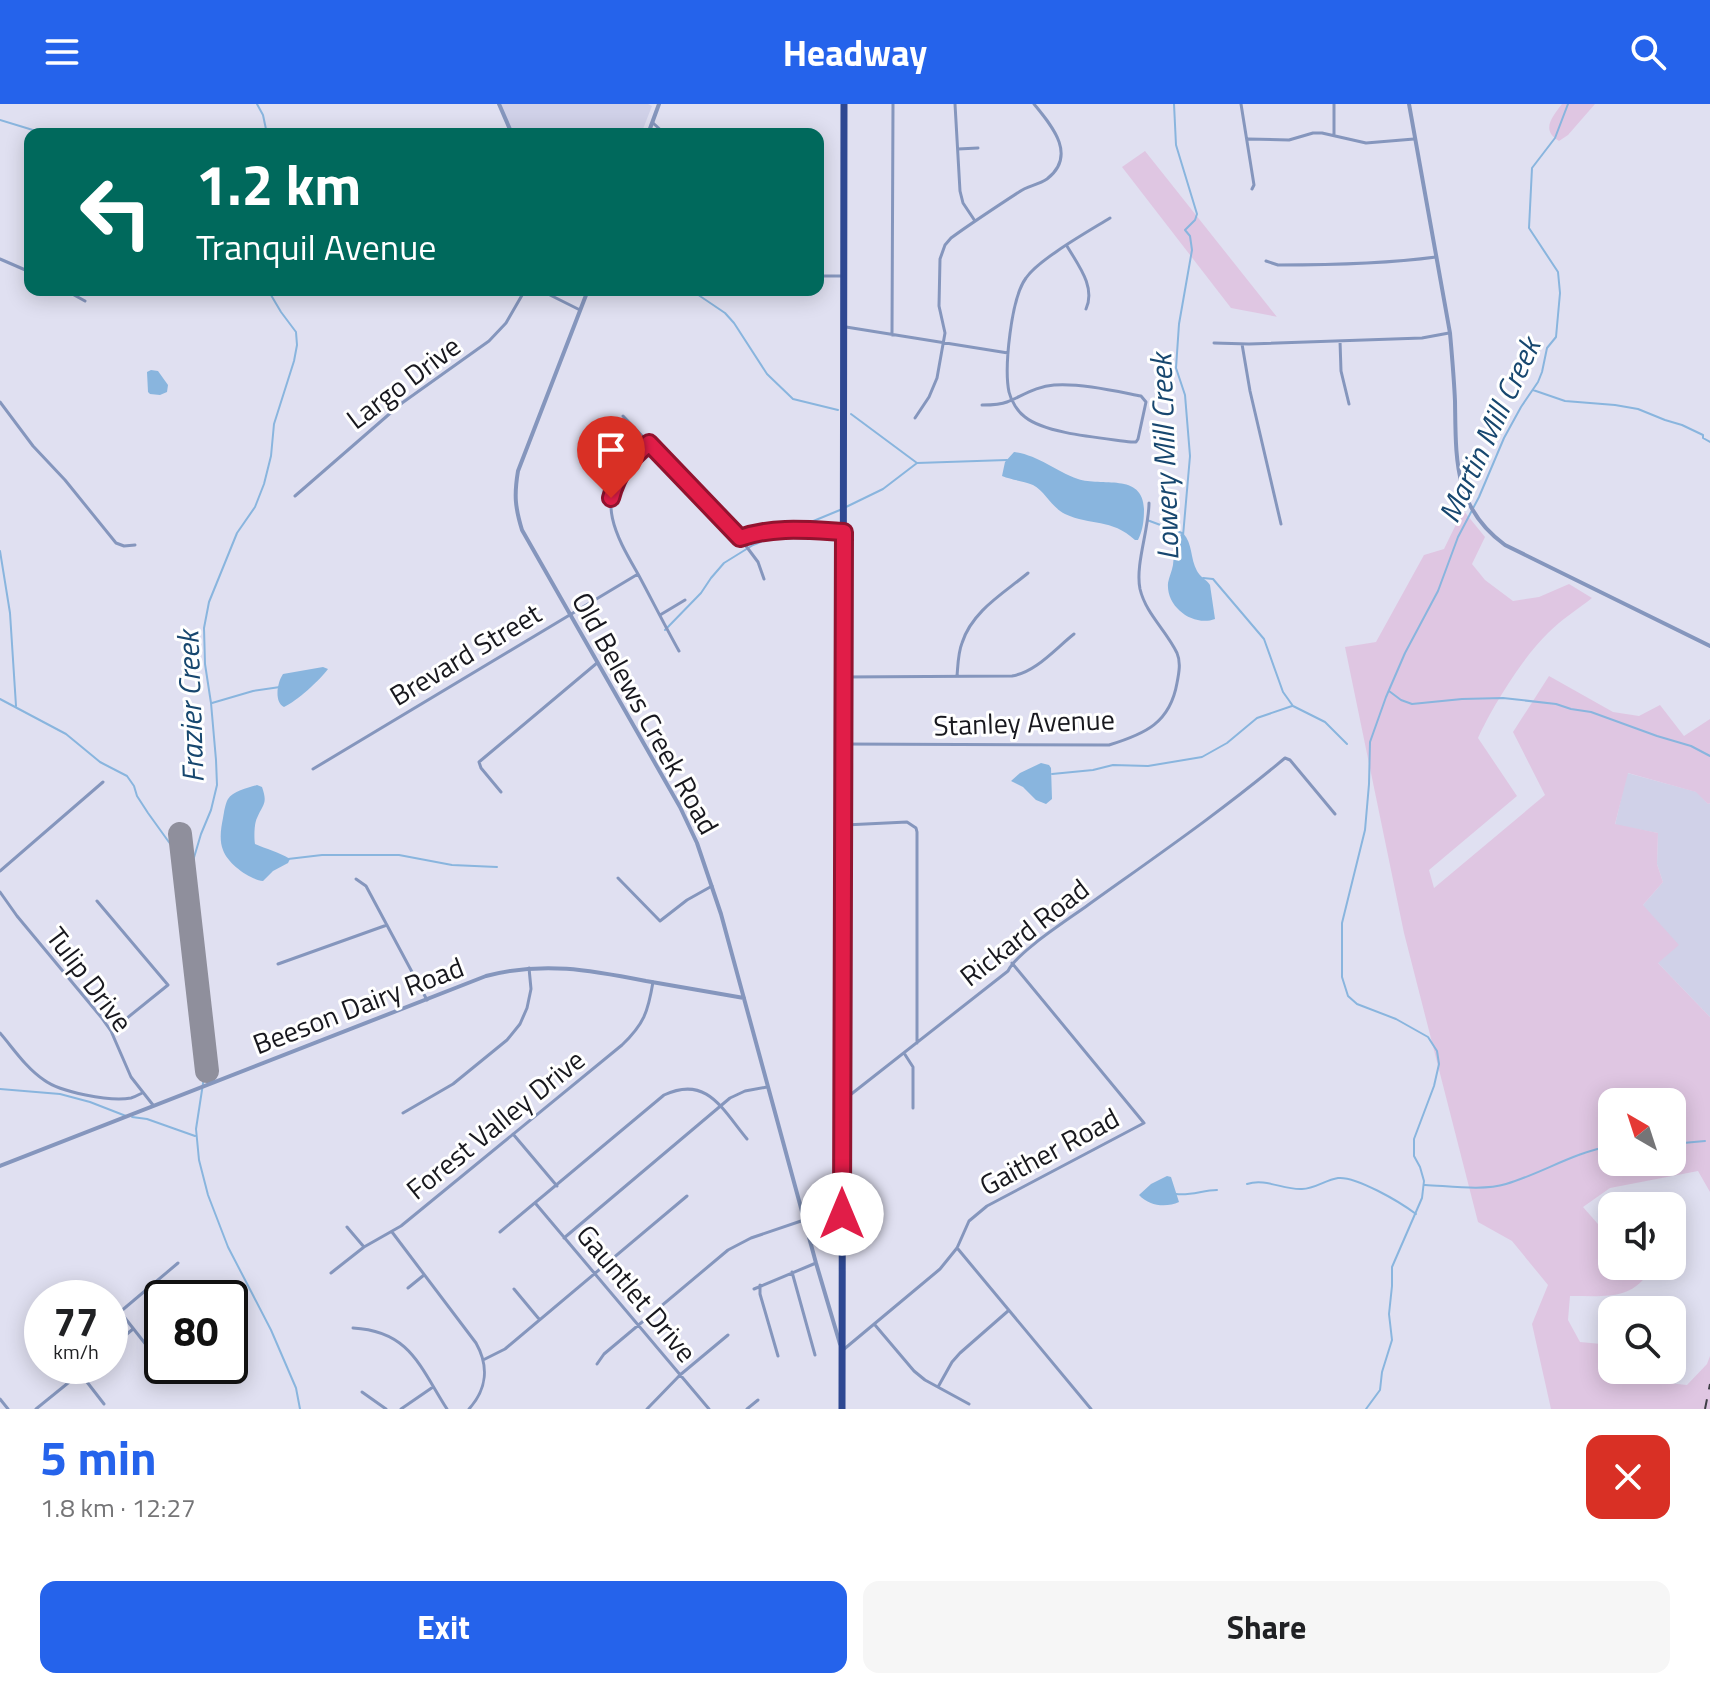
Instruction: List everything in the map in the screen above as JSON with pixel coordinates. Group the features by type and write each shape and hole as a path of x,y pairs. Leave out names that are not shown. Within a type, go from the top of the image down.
{"highway":[{"path":"842,1409 844,104"}],"street":[{"path":"499,104 509,128"},
{"path":"650,128 659,104"},
{"path":"892,335 893,104"},
{"path":"955,104 961,197 975,221"},
{"path":"915,418 935,387 943,342 945,328 939,306 941,254 951,238 1022,190 1046,179 1057,167 1061,155 1059,140 1034,104"},
{"path":"1241,104 1254,185 1252,189"},
{"path":"1334,104 1334,134"},
{"path":"1409,104 1450,333 1456,463 1464,494 1485,527 1505,545 1710,646"},
{"path":"652,122 658,128"},
{"path":"1248,139 1289,140 1313,133 1334,134 1366,143 1415,139"},
{"path":"958,149 978,148"},
{"path":"982,405 1005,403 1011,399 1036,389 1054,385 1141,396 1146,402 1136,442 1040,427 1022,416 1011,399 1008,386 1008,353 1015,304 1025,279 1045,261 1110,218"},
{"path":"1067,246 1087,283 1089,303 1086,309"},
{"path":"1266,261 1278,265 1387,262 1436,257"},
{"path":"0,259 24,269"},
{"path":"824,276 845,276"},
{"path":"76,296 85,301"},
{"name":"Largo Drive","path":"295,496 402,403 489,341 506,323 522,296"},
{"path":"552,296 580,310"},
{"name":"Old Belews Creek Road","path":"586,296 518,471 515,508 522,530 680,807 697,843 744,998 842,1351"},
{"path":"844,327 1008,353"},
{"path":"1214,343 1422,338 1450,333"},
{"path":"1340,341 1341,371 1349,404"},
{"path":"1242,344 1281,524"},
{"path":"0,402 33,446 116,543 135,545"},
{"path":"623,416 740,538 758,562 764,579"},
{"path":"649,443 619,474 610,503 617,536 679,651"},
{"name":"Stanley Avenue","path":"843,744 1109,745 1156,724 1173,700 1179,668 1178,655 1147,607 1140,585 1149,503"},
{"path":"740,538 779,529 844,532"},
{"path":"957,676 962,641 971,623 978,613 1028,573"},
{"name":"Brevard Street","path":"313,769 638,574"},
{"path":"660,615 685,600"},
{"path":"843,677 1012,676 1030,670 1074,634"},
{"path":"501,792 479,762 597,663"},
{"name":"Rickard Road","path":"842,1102 1008,971 1012,963 1048,934 1234,799 1285,758 1335,814"},
{"path":"0,871 103,782"},
{"path":"843,825 907,822 917,832 917,1043"},
{"path":"618,878 660,921 712,886"},
{"path":"356,879 366,886 427,1000"},
{"name":"Tulip Drive","path":"0,892 101,1017 111,1031 131,1077 153,1105"},
{"path":"97,901 168,985 111,1031"},
{"path":"278,964 387,924"},
{"name":"Gaither Road","path":"842,1351 940,1269 957,1248 969,1221 985,1207 1144,1123 1012,963"},
{"name":"Beeson Dairy Road","path":"0,1166 486,976 512,969 547,967 595,971 744,998"},
{"path":"403,1113 453,1084 507,1040 520,1024 527,1008 531,989 529,968"},
{"name":"Forest Valley Drive","path":"331,1273 364,1247 392,1232 622,1045 636,1032 648,1011 653,982"},
{"path":"0,1033 29,1067 50,1084 113,1098 132,1098 142,1093"},
{"path":"904,1053 913,1067 913,1108"},
{"path":"564,1238 730,1098 745,1091 768,1087"},
{"path":"500,1232 664,1095 678,1089 698,1090 710,1097 747,1139"},
{"path":"513,1134 557,1186"},
{"path":"483,1360 510,1345 687,1196"},
{"name":"Gauntlet Drive","path":"535,1204 709,1409"},
{"path":"597,1364 637,1325 728,1250 751,1238 804,1220"},
{"path":"347,1227 364,1247"},
{"path":"392,1232 476,1343 485,1372 478,1398 469,1409"},
{"path":"957,1248 1091,1409"},
{"path":"128,1305 178,1263"},
{"path":"754,1289 816,1263"},
{"path":"792,1272 815,1355"},
{"path":"408,1288 424,1275"},
{"path":"760,1285 778,1356"},
{"path":"514,1289 539,1319"},
{"path":"938,1387 960,1353 1009,1311"},
{"path":"128,1322 144,1343"},
{"path":"875,1325 914,1371 969,1404"},
{"path":"353,1328 374,1330 397,1340 414,1357 447,1409"},
{"path":"128,1333 133,1329"},
{"path":"647,1409 680,1375 728,1335"},
{"path":"36,1409 67,1384"},
{"path":"89,1384 104,1404"},
{"path":"401,1409 433,1387"},
{"path":"362,1392 386,1409"},
{"path":"0,1399 8,1409"},
{"path":"747,1409 758,1400"}],"shaded area":[{"path":"499,104 652,106 643,128 509,128"},
{"path":"1562,104 1595,104 1559,141 1549,128"},
{"path":"1145,151 1277,317 1231,308 1122,167"},
{"path":"1463,510 1485,537 1472,564 1485,580 1513,601 1539,597 1569,584 1592,598 1538,643 1491,712 1478,738 1517,796 1429,870 1434,888 1545,795 1513,732 1549,676 1613,712 1639,716 1660,705 1684,736 1710,719 1710,803 1696,792 1628,773 1615,824 1658,833 1657,864 1663,882 1643,905 1679,945 1658,963 1710,1017 1710,1192 1698,1171 1686,1173 1686,1088 1598,1088 1598,1176 1672,1176 1598,1192 1598,1196 1583,1207 1598,1224 1598,1280 1642,1280 1628,1291 1618,1294 1570,1296 1568,1320 1580,1342 1598,1344 1598,1384 1687,1385 1707,1364 1710,1356 1710,1409 1551,1409 1532,1324 1548,1285 1512,1241 1478,1222 1404,933 1345,647 1376,642 1424,555 1444,549"},
{"path":"1627,773 1697,792 1710,803 1710,1017 1658,963 1643,905 1663,882 1657,864 1658,833 1615,825"}],"water":[{"path":"158,371 168,385 167,392 160,395 148,392 147,372"},
{"path":"1014,452 1031,456 1078,479 1129,485 1142,497 1144,509 1138,540 1118,528 1065,514 1033,485 1002,476 1005,462"},
{"path":"1183,533 1197,571 1210,585 1215,619 1190,618 1176,607 1169,592 1174,539"},
{"path":"323,667 328,669 308,690 284,707 281,705 278,692 283,674"},
{"path":"1041,763 1051,768 1052,799 1046,804 1011,781"},
{"path":"257,785 262,787 265,801 255,824 255,844 290,859 263,881 234,865 226,855 221,838 224,811 230,796"},
{"path":"1171,1177 1179,1202 1158,1205 1139,1195 1151,1184"}],"waterway":[{"name":"Frazier Creek","path":"257,104 266,128"},
{"name":"Lowery Mill Creek","path":"1174,104 1176,145 1197,214 1185,230 1190,236 1192,250 1179,324 1176,368 1185,395 1190,456 1183,536"},
{"name":"Martin Mill Creek","path":"1366,1409 1380,1390 1392,1340 1389,1314 1392,1267 1422,1198 1424,1181 1414,1156 1414,1139 1439,1064 1437,1051 1428,1037 1396,1019 1357,1004 1348,996 1342,977 1342,923 1365,830 1370,742 1386,697 1438,591 1458,537 1504,438 1538,382 1547,348 1556,337 1560,293 1558,272 1529,228 1532,168 1555,138 1568,104"},
{"path":"0,120 26,128"},
{"name":"Frazier Creek","path":"272,296 296,332 297,345 274,424 264,484 255,507 237,533 209,602 204,628 217,785 187,881 187,943 208,1051 196,1129 199,1160 208,1195 228,1247 271,1330 296,1388 300,1409"},
{"path":"700,296 725,313 767,374 793,399 838,410"},
{"path":"1533,390 1565,401 1638,409 1682,425 1710,442"},
{"path":"851,414 917,463 1007,460"},
{"path":"846,507 883,489 917,463"},
{"path":"794,529 840,510"},
{"path":"1147,520 1182,533"},
{"path":"665,630 701,593 724,563 753,545 789,531"},
{"path":"0,551 10,613 16,706"},
{"name":"Lowery Mill Creek","path":"1203,578 1213,579 1264,639 1283,692 1293,706 1325,722 1347,744"},
{"path":"212,703 280,687"},
{"path":"1389,691 1412,704 1503,698 1556,704 1591,712 1691,746 1710,756"},
{"path":"0,699 66,734 100,762 127,776 148,813 189,870"},
{"path":"1052,774 1113,765 1148,766 1202,757 1227,743 1257,718 1292,706"},
{"path":"288,859 322,855 399,855 452,865 497,867"},
{"path":"0,1089 60,1094 126,1116"},
{"path":"132,1117 147,1119 195,1136"},
{"path":"1686,1143 1705,1141"},
{"path":"1425,1185 1466,1188 1497,1186 1598,1149"},
{"path":"1247,1184 1261,1182 1302,1189 1346,1178 1378,1191 1416,1214"},
{"path":"1176,1194 1217,1190"}],"runway":[{"path":"180,834 207,1071"}],"railway":[{"path":"1705,1409 1710,1384"}],"route":[{"path":"611,498 616,480 627,463 649,443 740,538 779,529 844,532 842,1214"}]}
